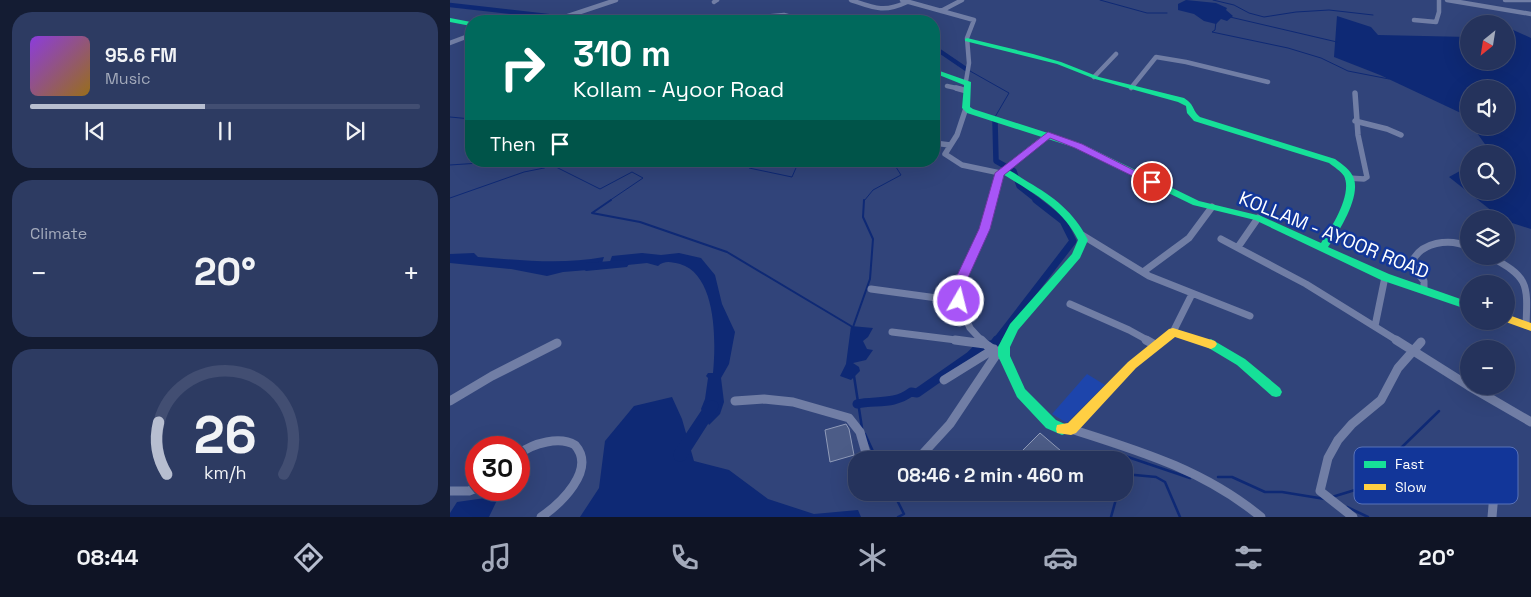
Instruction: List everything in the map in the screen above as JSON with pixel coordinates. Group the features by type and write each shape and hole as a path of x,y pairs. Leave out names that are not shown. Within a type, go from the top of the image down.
{"street":[{"path":"572,15 616,0"},
{"path":"851,0 886,11 905,1 974,20 967,40 969,63 966,108 957,135 945,154 950,160 979,170 1005,170 1047,195 1074,222 1082,235 1083,240 1076,256 1061,270 1026,315 1014,327 1006,340 944,380"},
{"path":"941,11 962,0"},
{"path":"1414,20 1436,22 1439,12 1439,0"},
{"path":"1447,0 1473,2 1531,14"},
{"path":"1502,8 1503,0 1531,0"},
{"path":"450,20 465,23"},
{"path":"450,43 465,38"},
{"path":"967,40 1040,58 1094,78 1181,100 1189,105 1193,117 1332,161 1343,169 1351,185 1336,229 1322,247"},
{"path":"1094,78 1116,54"},
{"path":"1131,88 1156,57 1186,62 1268,82"},
{"path":"940,74 966,86"},
{"path":"946,86 966,86"},
{"path":"1348,178 1364,179 1367,177 1359,148 1355,121 1356,94"},
{"name":"KOLLAM - AYOOR ROAD","path":"966,108 1078,146 1186,199 1258,218 1385,277 1460,303"},
{"path":"1355,121 1388,129 1401,135"},
{"path":"1048,135 1005,170 985,229 958,290 959,301 970,328 993,349 1021,393 1051,424 1143,453 1210,480 1234,495 1261,517"},
{"path":"940,144 950,145"},
{"path":"1143,272 1189,238 1212,207"},
{"path":"1238,248 1258,218"},
{"path":"1082,235 1143,272 1192,294 1250,316"},
{"path":"1221,239 1306,284 1460,380"},
{"path":"1424,290 1424,281 1411,264 1412,260 1417,254 1440,242 1449,241 1460,244"},
{"path":"1506,265 1522,276 1526,282 1528,326 1515,321"},
{"path":"1375,326 1385,277"},
{"path":"872,289 959,301"},
{"path":"1071,429 1126,370 1173,332 1192,294"},
{"path":"1070,304 1129,330 1155,345"},
{"path":"892,332 993,349"},
{"path":"1173,332 1192,336 1231,354 1276,392"},
{"path":"1353,517 1320,491 1324,465 1330,451 1339,438 1363,414 1377,406 1389,389 1398,368 1421,342"},
{"path":"450,401 492,376 557,343"},
{"path":"925,451 950,424 993,349"},
{"path":"1484,395 1531,422"},
{"path":"734,401 760,397 787,400 850,418 862,434 866,451"},
{"path":"530,448 536,444 566,441 575,443 581,455 578,477 557,505 541,517"},
{"path":"450,491 465,491"},
{"path":"1492,517 1493,504"}],"shaded area":[{"path":"1186,0 1216,3 1227,8 1226,10 1233,16 1227,21 1221,19 1216,24 1204,21 1194,14 1178,10 1178,4"},
{"path":"1337,16 1371,27 1378,35 1460,37 1460,70 1515,70 1515,31 1531,38 1531,229 1515,224 1515,210 1491,210 1478,200 1515,200 1515,145 1486,145 1478,135 1515,135 1515,80 1460,80 1460,113 1380,75 1334,57"},
{"path":"1460,171 1460,186 1449,177"},
{"path":"474,253 478,257 541,261 572,261 604,257 600,269 563,272 547,276 511,269 450,263 450,254"},
{"path":"642,253 661,255 679,253 701,258 715,275 722,304 735,332 729,364 721,378 724,402 720,414 709,425 701,409 705,399 708,378 706,376 708,373 713,373 714,360 714,328 712,311 707,295 701,281 692,271 680,264 668,262 658,266 647,263 608,267 612,256"},
{"path":"851,326 873,328 868,337 863,341 867,349 873,350 866,360 853,363 859,367 860,371 851,380 840,376 846,364"},
{"path":"1087,374 1105,385 1067,423 1052,414"},
{"path":"672,397 682,419 694,461 729,470 768,499 814,514 858,510 861,517 580,517 599,488 605,441 634,406"},
{"path":"497,501 489,517 450,517 450,513 457,502"}],"building":[{"path":"846,424 849,429 853,451 848,451 848,457 830,462 825,430"},
{"path":"1040,433 1061,451 1024,451 1023,450"}],"waterway":[{"path":"1100,0 1147,13 1167,13"},
{"path":"1213,0 1234,5 1249,13 1264,17 1296,12 1329,10 1373,15"},
{"path":"450,5 538,15"},
{"path":"1230,17 1337,42"},
{"path":"1216,22 1215,30 1212,32 1288,48 1321,58 1348,71 1389,79"},
{"path":"940,52 966,69"},
{"path":"970,71 1009,93 995,117"},
{"path":"450,117 465,118"},
{"path":"995,121 996,161 1014,171 1019,186 1038,201"},
{"path":"450,165 465,164"},
{"path":"556,167 600,189 632,172 643,178 609,201"},
{"path":"750,167 792,177 796,167"},
{"path":"864,201 873,190 901,175 896,167"},
{"path":"450,198 524,172 544,168"},
{"path":"611,200 592,213 640,222 727,252 851,326"},
{"path":"853,327 870,279 873,239 863,217 864,200"},
{"path":"996,341 1073,241 1063,221 1036,200"},
{"path":"586,267 623,264"},
{"path":"857,404 898,399 911,392 917,393 970,356 978,348 994,344 997,340"},
{"path":"854,376 862,428"},
{"path":"680,455 712,406"},
{"path":"1402,447 1439,411"},
{"path":"865,434 873,451"},
{"path":"1133,459 1190,478"},
{"path":"1133,475 1156,477 1165,482 1180,517"},
{"path":"1218,477 1232,477 1265,492 1282,492 1325,499"},
{"path":"1332,497 1354,490"},
{"path":"898,501 904,514 898,517"},
{"path":"1111,517 1115,501"},
{"path":"1347,507 1368,517"}],"traffic: fast":[{"path":"450,20 465,23"},
{"path":"967,40 1031,55 1059,63 1097,78 1181,100 1189,105 1191,113 1197,119 1332,161 1347,175 1350,181 1350,188 1349,197 1342,215 1323,247"},
{"path":"940,73 968,84 966,108 970,111 1079,146 1196,203 1258,218 1385,277 1460,303"},
{"path":"1004,171 1039,192 1060,208 1077,228 1083,240 1076,256 1014,327 1004,347 1004,356 1021,393 1051,424 1062,429"},
{"path":"1211,344 1241,362 1276,392"}],"traffic: slow":[{"path":"1515,321 1531,327"},
{"path":"1062,429 1071,429 1132,365 1173,332 1211,344"}],"route":[{"path":"959,301 958,290 960,282 985,229 993,205 1000,173 1048,135 1078,146 1152,182"}]}
